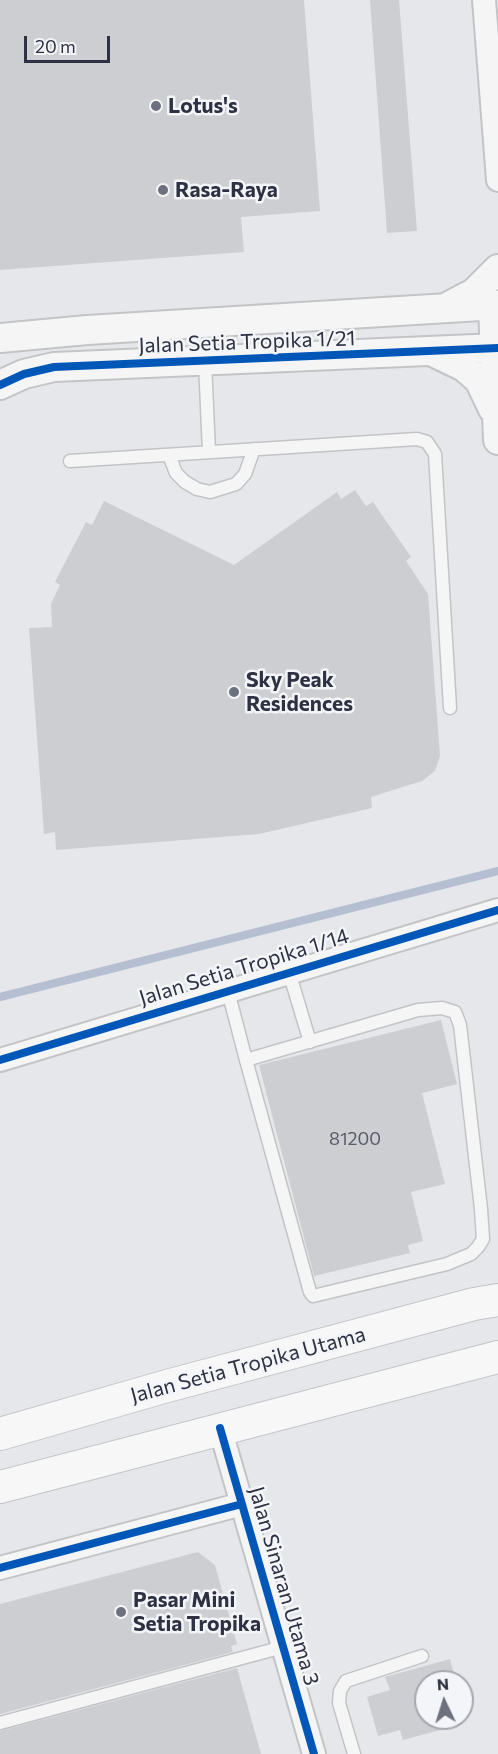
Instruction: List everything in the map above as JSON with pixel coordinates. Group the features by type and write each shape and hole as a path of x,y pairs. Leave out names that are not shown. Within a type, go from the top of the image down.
{"main road":[{"name":"Jalan Setia Tropika Utama","path":"0,1434 490,1299"},
{"path":"0,1487 220,1428 498,1358"}],"street":[{"path":"484,0 492,23 498,180"},
{"path":"444,309 474,293 498,269"},
{"path":"496,299 497,428"},
{"name":"Jalan Setia Tropika 1/21","path":"0,338 87,330 444,309 496,299"},
{"name":"Jalan Setia Tropika 1/21","path":"0,385 24,374 54,368 435,353 496,348"},
{"path":"435,353 465,367 479,380 497,428"},
{"name":"Jalan Setia Tropika 1/14","path":"0,1060 498,910"},
{"name":"Jalan Sinaran Utama 3","path":"220,1428 314,1754"},
{"path":"0,1568 242,1504"}],"lane":[{"path":"205,362 210,452"},
{"path":"70,461 417,439 427,442 435,454 450,708"},
{"path":"169,455 176,473 185,483 210,492 236,484 245,474 254,449"},
{"path":"289,972 310,1042"},
{"path":"228,992 246,1060 310,1292 313,1296 447,1264 471,1254 483,1239 460,1026 455,1012 431,1007 246,1060"},
{"path":"0,1723 283,1647"},
{"path":"354,1754 339,1703 340,1691 345,1681 422,1656"}],"building":[{"name":"Lotus's","path":"0,0 304,0 320,211 241,217 244,252 0,270"},
{"path":"370,0 399,0 417,231 387,233"},
{"name":"Sky Peak Residences","path":"355,490 366,506 373,502 411,557 406,561 428,594 440,756 435,771 422,781 371,797 372,808 259,834 56,850 55,832 44,834 29,628 52,627 51,604 60,585 55,582 86,522 92,525 104,501 234,565 337,492 341,499"},
{"path":"441,1020 457,1084 422,1093 445,1184 411,1192 423,1241 408,1245 410,1253 314,1276 259,1065"},
{"path":"198,1552 215,1565 237,1644 231,1646 233,1652 0,1714 0,1604"},
{"path":"450,1659 453,1670 414,1670 414,1730 440,1730 403,1740 400,1730 378,1736 367,1697 390,1690 385,1677"},
{"path":"237,1668 261,1754 0,1754 0,1731"}],"waterway":[{"path":"0,997 498,871"}],"cycle path":[{"path":"0,385 24,374 54,367 498,348"},
{"path":"0,1060 498,910"},
{"path":"220,1428 314,1754"},
{"path":"0,1568 242,1504"}],"place":[{"name":"Lotus's","path":"156,106"},
{"name":"Rasa-Raya","path":"163,190"},
{"name":"Sky Peak Residences","path":"234,692"},
{"name":"Pasar Mini Setia Tropika","path":"121,1612"}]}
